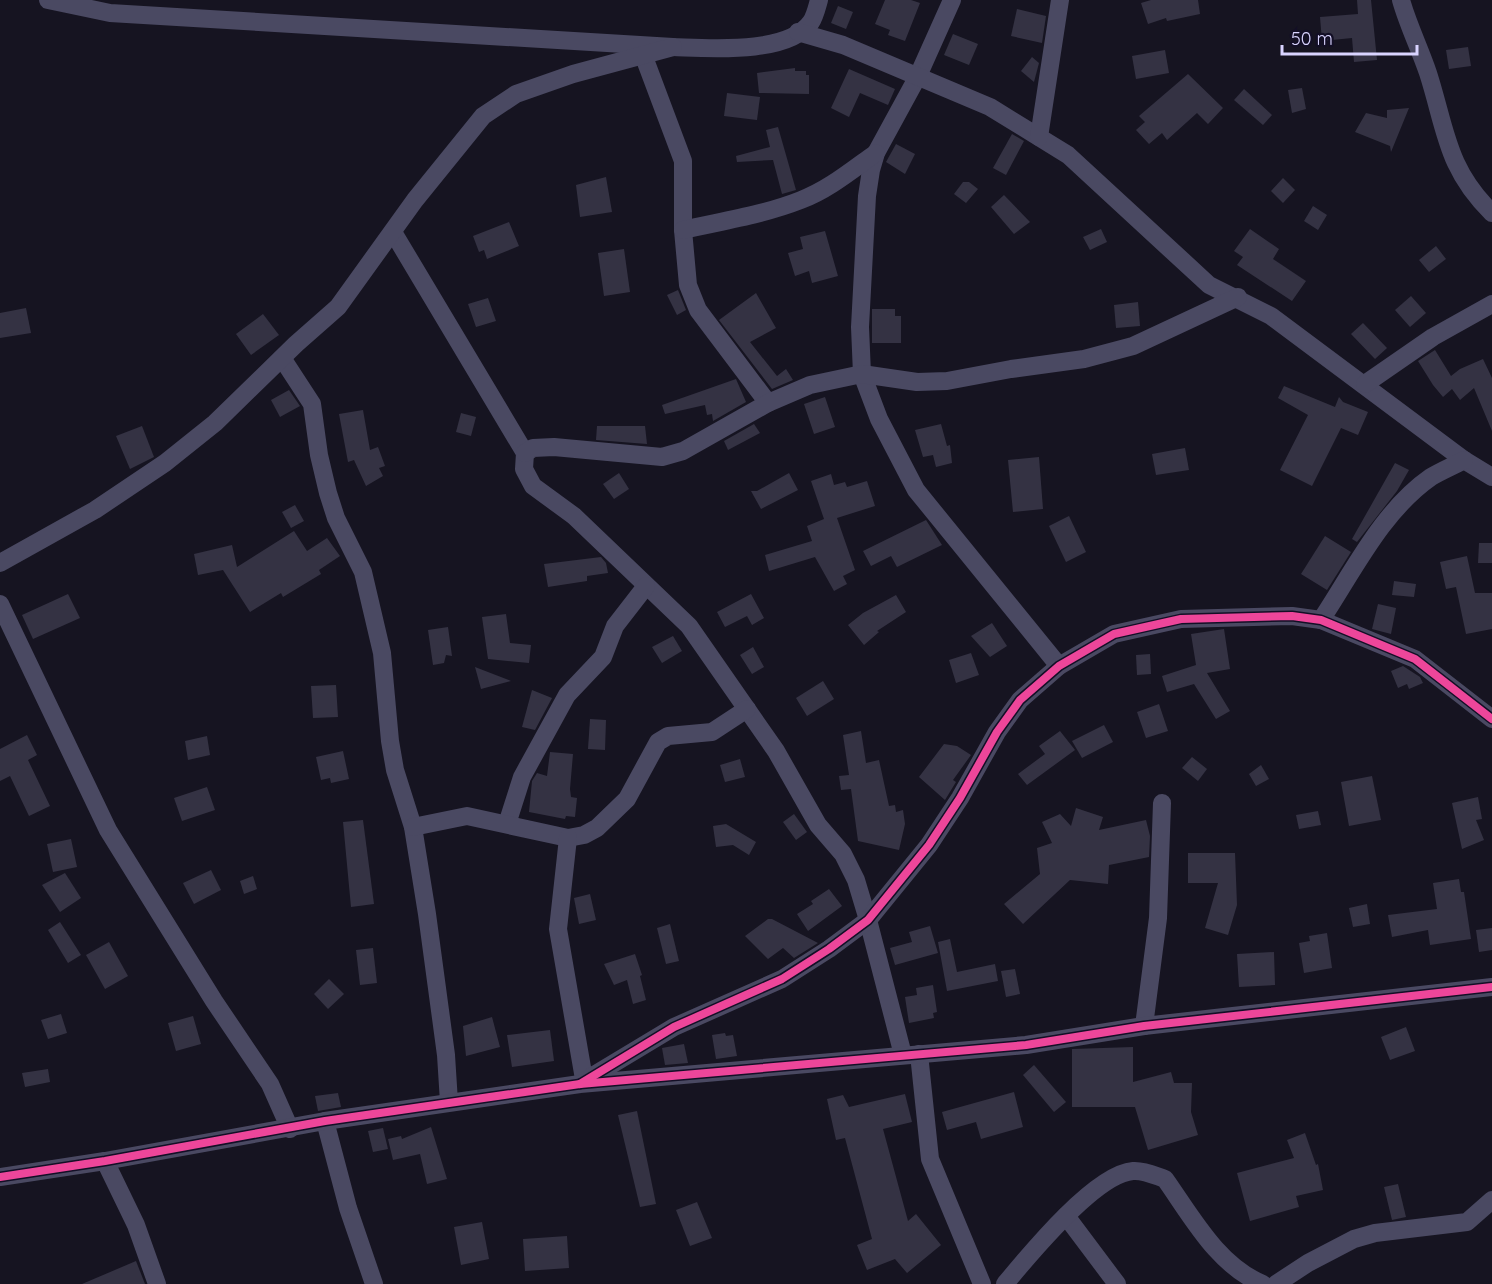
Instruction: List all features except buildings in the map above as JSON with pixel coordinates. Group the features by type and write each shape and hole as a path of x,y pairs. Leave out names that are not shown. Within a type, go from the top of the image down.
{"street":[{"path":"48,0 110,13 673,47 750,48 798,32 810,23 819,0"},
{"path":"952,0 918,76 876,153 867,196 860,327 862,374 879,419 916,490 1059,666"},
{"path":"1039,137 1060,0"},
{"path":"1401,0 1428,74 1449,152 1465,180 1492,213"},
{"path":"798,32 843,45 990,107 1068,155 1209,285 1238,297 1271,316 1464,460 1492,477"},
{"path":"0,563 95,510 165,463 215,423 338,307 453,150 483,116 516,94 573,74 644,57 673,47"},
{"path":"644,57 683,161 683,230 688,285 698,310 768,403"},
{"path":"683,230 779,208 803,200 834,183 876,153"},
{"path":"393,232 525,453 524,470 533,486 574,516 689,626 776,751 818,825 843,854 856,880 911,1054 930,1159 982,1284"},
{"path":"525,453 533,448 554,447 662,457 683,451 768,403 810,385 862,374 917,382 946,381 1084,359 1133,346 1238,297"},
{"path":"1365,384 1433,337 1492,304"},
{"path":"282,358 312,404 319,455 331,501 363,572 382,653 395,770 413,827 446,1055 449,1102"},
{"path":"1321,620 1385,522 1411,494 1432,477 1464,460"},
{"path":"507,824 522,777 567,695 603,657 615,626 646,586"},
{"path":"0,604 108,830 195,972 270,1084 290,1129"},
{"path":"582,1082 674,1027 782,979 868,920 929,845 960,798 997,732 1020,700 1059,666 1114,634 1181,619 1292,616 1321,620 1415,659 1492,719"},
{"path":"413,827 467,816 568,838 584,835 597,828 627,799 658,742 668,736 712,732 747,709"},
{"path":"1144,1026 1158,918 1162,803"},
{"path":"568,838 558,929 582,1082"},
{"path":"0,1177 105,1161 325,1121 582,1082 1026,1044 1144,1026 1492,987"},
{"path":"325,1121 348,1208 374,1284"},
{"path":"105,1161 136,1225 157,1284"},
{"path":"1005,1284 1066,1216 1107,1182 1133,1171 1165,1179 1209,1241 1239,1273 1263,1284"},
{"path":"1276,1284 1308,1263 1354,1239 1375,1233 1467,1222 1492,1200"},
{"path":"1066,1216 1117,1284"}],"cycle path":[{"path":"580,1084 674,1027 782,979 829,949 868,920 929,845 960,798 997,732 1020,700 1059,666 1114,634 1181,619 1292,616 1321,620 1415,659 1492,719"},
{"path":"0,1177 105,1161 325,1121 580,1084 1026,1045 1144,1026 1492,987"}]}
